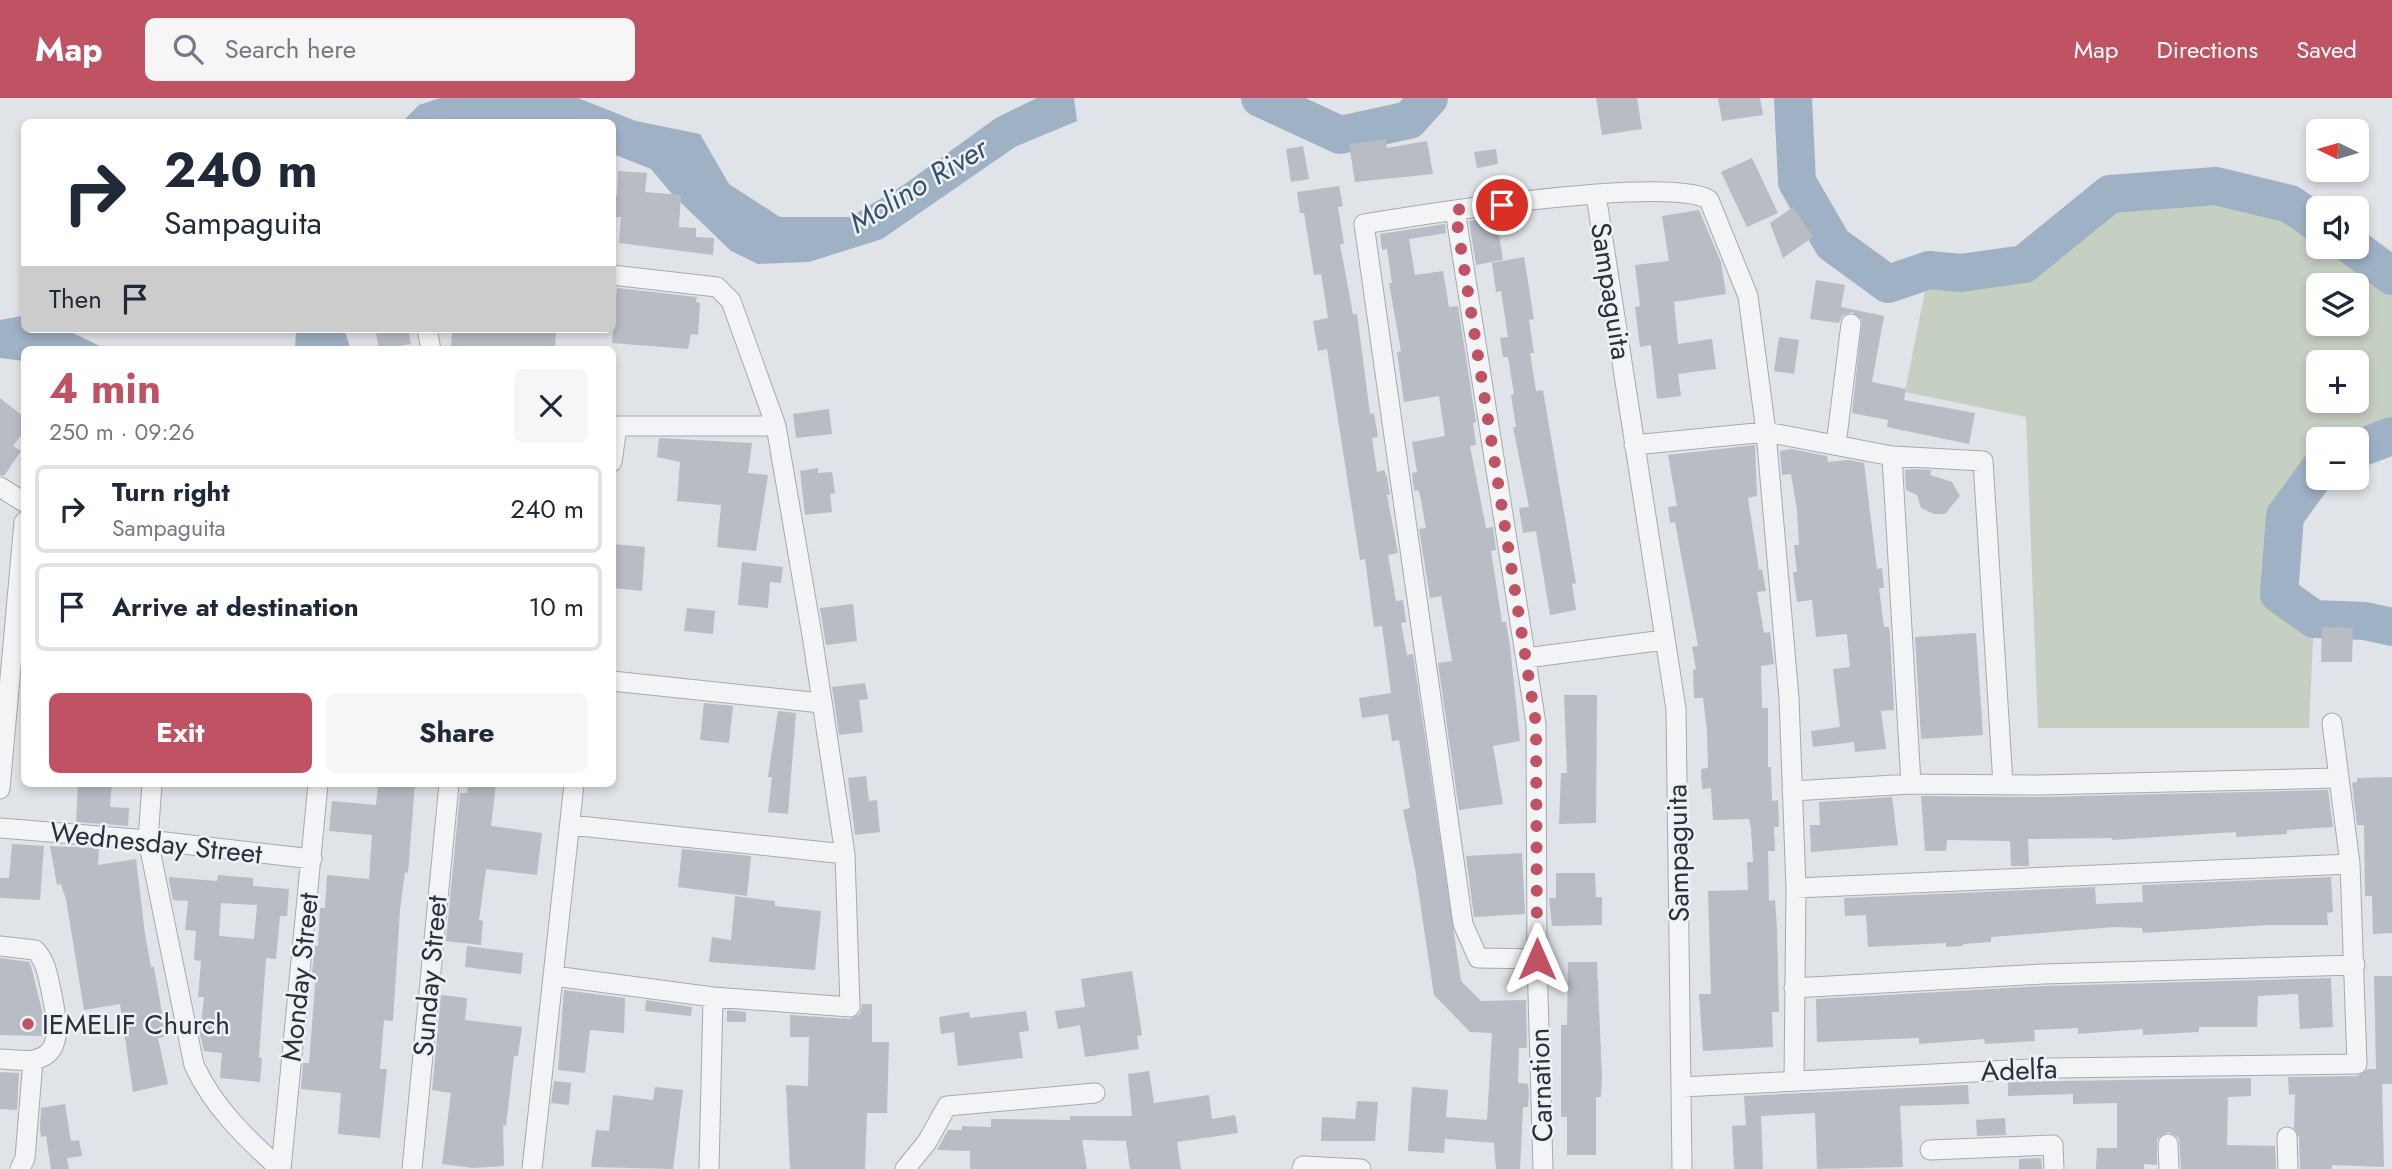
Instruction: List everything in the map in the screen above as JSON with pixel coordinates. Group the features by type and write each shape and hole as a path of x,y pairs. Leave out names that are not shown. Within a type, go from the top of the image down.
{"street":[{"path":"1596,195 1685,191 1709,200 1748,296 1766,432 1789,698 1796,888 1794,1080"},
{"name":"Sampaguita","path":"1537,959 1479,958 1462,924 1364,224 1455,210 1596,195 1676,709 1682,1169"},
{"name":"Carnation","path":"1455,210 1536,724 1537,959 1543,1169"},
{"path":"554,976 713,997 850,1007 845,854 812,635 776,426 731,301 717,287 616,275"},
{"path":"1836,445 1851,324"},
{"path":"616,426 776,426"},
{"path":"1634,445 1766,432 1892,456 1983,461 2003,784"},
{"path":"1892,456 1910,784"},
{"path":"0,487 21,500"},
{"path":"0,789 21,555"},
{"path":"1525,658 1664,640"},
{"path":"616,681 821,703"},
{"path":"1794,988 2043,974 2355,965 2350,864 2332,723"},
{"path":"1792,791 1910,784 2337,778"},
{"path":"152,787 148,840 194,1065 207,1093 226,1116 280,1169"},
{"name":"Monday Street","path":"280,1169 318,787"},
{"name":"Sunday Street","path":"412,1169 449,787"},
{"path":"531,1169 574,787"},
{"path":"570,825 845,854"},
{"name":"Wednesday Street","path":"0,828 148,840 312,859"},
{"path":"1796,888 2043,875 2350,864"},
{"path":"0,946 35,950 44,959 58,1027 55,1044 33,1060 0,1059"},
{"name":"Adelfa","path":"1682,1087 2051,1068 2357,1064 2355,965"},
{"path":"709,1169 713,997"},
{"path":"20,1169 25,1158 33,1060"},
{"path":"905,1169 927,1142 947,1106 1095,1093"},
{"path":"2287,1137 2288,1169"},
{"path":"1930,1150 2053,1144 2054,1169"},
{"path":"2168,1144 2169,1169"},
{"path":"1302,1169 1303,1166 1361,1169"}],"green space":[{"path":"2216,186 2290,204 2306,215 2306,259 2369,259 2392,276 2392,436 2369,445 2369,427 2306,427 2306,487 2285,516 2279,594 2314,619 2309,728 2038,728 2026,417 1905,392 1929,270 1961,273 2024,264 2110,194"}],"water":[{"path":"440,98 578,98 636,121 700,134 729,184 780,217 850,217 902,186 996,118 1037,98 1074,98 1077,121 1015,147 882,239 809,262 758,264 731,251 672,194 651,169 616,155 616,119 405,119 419,105"},
{"path":"21,316 21,333 73,333 100,346 21,346 21,361 0,358 0,320"},
{"path":"296,333 345,333 350,346 295,346"}],"building":[{"path":"1596,98 1637,98 1642,129 1602,135"},
{"path":"1718,98 1760,98 1763,115 1722,121"},
{"path":"1386,139 1387,148 1427,141 1433,174 1355,182 1349,144"},
{"path":"1303,146 1309,179 1291,182 1286,149"},
{"path":"1496,149 1498,164 1477,168 1474,152"},
{"path":"1752,158 1778,213 1747,227 1721,172"},
{"path":"618,171 647,173 645,192 681,195 679,227 696,228 696,237 714,238 713,255 619,243 621,217 616,217"},
{"path":"1339,186 1343,206 1338,207 1344,244 1340,244 1353,314 1357,314 1370,414 1374,413 1378,437 1372,438 1377,472 1384,470 1390,495 1387,495 1398,553 1388,555 1396,601 1403,600 1406,622 1401,623 1407,655 1413,654 1461,981 1481,1001 1526,1000 1527,1048 1519,1048 1518,1083 1528,1084 1529,1092 1528,1107 1523,1107 1520,1169 1496,1169 1494,1143 1445,1139 1444,1153 1408,1151 1412,1087 1448,1090 1446,1117 1487,1120 1492,1033 1470,1032 1434,995 1403,810 1410,808 1399,740 1392,741 1388,714 1362,718 1359,698 1391,693 1382,626 1374,627 1365,559 1360,560 1327,349 1318,351 1313,321 1328,318 1321,274 1314,275 1304,213 1300,213 1297,192"},
{"path":"1793,207 1813,237 1783,258 1770,223"},
{"path":"1699,210 1721,262 1726,294 1674,302 1678,344 1712,339 1716,369 1678,374 1681,396 1657,399 1651,345 1640,347 1635,307 1640,306 1635,265 1669,261 1662,216"},
{"path":"1496,217 1503,260 1476,265 1469,221"},
{"path":"1445,224 1446,233 1409,239 1415,275 1443,271 1449,307 1458,306 1476,422 1473,423 1476,445 1470,446 1486,528 1493,527 1496,550 1491,551 1502,622 1506,622 1510,646 1520,741 1493,746 1503,804 1459,810 1438,663 1452,661 1441,596 1430,598 1419,529 1426,528 1420,495 1418,490 1414,491 1412,473 1417,472 1412,442 1445,436 1439,396 1404,402 1397,352 1401,351 1389,283 1392,283 1387,249 1382,250 1380,234"},
{"path":"1524,257 1534,319 1529,320 1534,353 1530,353 1536,391 1543,390 1576,583 1572,584 1576,610 1550,615 1536,531 1523,533 1519,508 1529,507 1513,427 1516,427 1511,395 1514,394 1508,357 1503,357 1500,338 1508,337 1501,291 1496,292 1492,263"},
{"path":"1816,280 1845,285 1841,307 1884,316 1872,382 1906,389 1904,400 1975,413 1969,444 1887,427 1888,420 1852,413 1862,320 1852,312 1842,316 1839,323 1810,319"},
{"path":"617,288 697,297 696,302 700,303 698,335 691,334 688,349 612,343 613,333 616,333"},
{"path":"376,333 409,333 411,344 378,346"},
{"path":"452,333 556,333 555,346 451,346"},
{"path":"1779,337 1799,340 1794,374 1774,371"},
{"path":"0,398 21,415 21,435 13,446 21,451 4,476 0,475"},
{"path":"829,409 832,434 796,438 793,414"},
{"path":"659,438 752,443 748,473 768,475 756,551 717,547 721,505 677,501 680,462 657,457"},
{"path":"1755,445 1757,496 1748,498 1759,570 1762,569 1766,591 1757,592 1764,633 1770,632 1774,664 1761,666 1762,708 1768,708 1768,767 1771,767 1772,801 1778,800 1779,827 1774,827 1775,851 1768,851 1769,901 1775,900 1777,929 1779,1012 1772,1012 1773,1047 1703,1051 1699,994 1711,994 1708,891 1748,890 1747,862 1753,862 1749,819 1713,820 1711,788 1702,789 1701,769 1708,768 1707,730 1703,698 1694,698 1693,670 1696,669 1692,647 1698,646 1675,522 1670,523 1668,507 1677,506 1668,455"},
{"path":"1791,449 1827,456 1828,462 1848,460 1864,463 1877,569 1882,568 1884,588 1879,588 1884,627 1889,627 1890,637 1894,710 1881,711 1886,749 1855,752 1854,742 1813,747 1811,731 1840,727 1833,669 1850,667 1847,634 1816,637 1812,600 1797,602 1793,572 1797,572 1794,545 1799,545 1797,510 1791,474 1782,475 1780,451"},
{"path":"818,468 818,473 832,472 835,493 830,494 832,512 805,515 800,471"},
{"path":"1905,470 1932,470 1930,475 1952,482 1960,496 1945,514 1934,514 1921,508 1917,495 1906,490"},
{"path":"616,544 645,547 642,591 616,588"},
{"path":"742,562 783,567 781,583 770,582 768,608 738,605"},
{"path":"853,604 857,641 826,645 820,608"},
{"path":"687,608 715,611 713,634 684,631"},
{"path":"2322,627 2353,628 2352,662 2321,662"},
{"path":"1976,633 1983,735 1921,739 1915,637"},
{"path":"865,683 868,699 859,700 863,732 839,735 832,687"},
{"path":"1564,695 1597,695 1596,823 1559,824 1561,773 1567,773"},
{"path":"704,703 733,706 729,743 700,740"},
{"path":"778,711 796,713 788,814 768,812 772,777 768,777"},
{"path":"866,776 869,801 877,800 880,832 855,835 848,778"},
{"path":"2392,777 2392,933 2373,934 2372,896 2365,896 2364,825 2357,825 2352,783 2357,782 2357,778"},
{"path":"78,787 112,787 110,807 129,808 128,826 76,822"},
{"path":"378,787 415,787 408,873 405,872 400,910 393,1021 384,1020 380,1069 387,1069 380,1138 338,1134 341,1093 301,1089 303,1063 309,1063 316,973 312,973 315,946 318,946 320,908 325,908 327,875 369,879 372,835 329,831 332,801 376,805"},
{"path":"468,787 496,787 491,826 542,833 537,875 486,869 479,920 483,921 481,945 446,941 460,793 467,793"},
{"path":"2328,790 2333,827 2287,830 2287,834 2236,837 2236,832 2112,840 2028,839 2029,866 2011,866 2010,841 1947,840 1946,851 1925,851 1921,796 2040,797"},
{"path":"1892,797 1898,845 1811,852 1810,825 1820,825 1819,802"},
{"path":"12,844 44,846 40,900 0,898 0,878 9,878"},
{"path":"50,846 99,848 98,865 136,859 145,934 151,967 154,967 166,1036 158,1038 168,1084 133,1092 120,1004 84,1010 66,899 61,884 57,885"},
{"path":"682,849 751,856 747,896 678,887"},
{"path":"1522,853 1525,914 1474,917 1466,856"},
{"path":"1556,873 1595,873 1596,897 1602,897 1602,925 1552,926 1549,898 1556,898"},
{"path":"218,875 253,878 253,886 289,889 287,916 280,916 276,959 266,958 259,1057 262,1058 260,1082 220,1078 222,1053 204,1051 200,1035 204,997 198,997 201,961 194,960 196,931 185,930 188,901 173,900 169,877 217,881","holes":["221,903 257,905 254,939 219,936"]},
{"path":"2331,877 2333,912 2327,913 2328,925 2268,925 2143,933 2142,928 2114,927 1991,937 1991,942 1963,946 1946,947 1946,943 1868,947 1866,915 1845,916 1844,898 2095,887 2096,904 2143,902 2142,885"},
{"path":"735,896 775,901 775,906 821,911 815,970 709,962 712,937 731,940"},
{"path":"467,946 523,953 521,974 465,967"},
{"path":"0,958 29,962 43,1015 43,1036 0,1035"},
{"path":"1568,962 1597,962 1602,1077 1601,1097 1596,1097 1596,1155 1567,1155 1567,1117 1561,1117 1561,1025 1567,1025"},
{"path":"1132,971 1142,1035 1137,1036 1139,1049 1085,1057 1080,1025 1058,1029 1055,1011 1085,1007 1081,979"},
{"path":"2374,976 2392,976 2392,1084 2382,1084 2384,1167 2332,1165 2332,1169 2300,1169 2299,1137 2294,1128 2295,1094 2289,1095 2288,1077 2357,1076 2368,1069 2376,1069"},
{"path":"2331,978 2333,1027 2300,1029 2298,994 2258,996 2257,1027 2199,1027 2199,1032 2143,1035 2143,1029 2078,1034 2078,1028 2034,1030 2035,1041 1985,1044 1984,1039 1919,1044 1919,1038 1817,1042 1816,999 2044,986"},
{"path":"564,990 625,998 624,1033 590,1030 585,1073 558,1070"},
{"path":"441,995 467,998 465,1020 522,1027 518,1056 514,1056 506,1126 503,1125 504,1166 473,1168 442,1164 451,1093 432,1090"},
{"path":"646,1000 692,1007 691,1016 645,1011"},
{"path":"862,1004 872,1004 872,1042 889,1042 887,1113 867,1113 865,1169 790,1169 786,1085 808,1086 809,1037 790,1037 790,1015 850,1019 860,1014"},
{"path":"727,1010 746,1012 746,1022 727,1022"},
{"path":"1026,1011 1029,1031 1019,1032 1023,1058 958,1066 954,1032 941,1034 939,1017 969,1012 970,1018"},
{"path":"1149,1071 1154,1103 1209,1095 1212,1119 1235,1115 1238,1133 1177,1142 1181,1169 1130,1169 1126,1141 1082,1140 1087,1169 970,1169 970,1151 937,1150 948,1130 962,1130 962,1126 991,1127 991,1119 1070,1120 1070,1116 1132,1116 1128,1074"},
{"path":"0,1072 19,1073 17,1110 0,1109"},
{"path":"2251,1078 2251,1096 2228,1097 2227,1145 2275,1146 2276,1169 2181,1169 2179,1138 2168,1132 2157,1139 2157,1165 2144,1164 2144,1169 2096,1169 2097,1148 2117,1148 2117,1103 2073,1104 2073,1094 2008,1096 2008,1082"},
{"path":"554,1081 571,1083 569,1105 551,1103"},
{"path":"1968,1085 1969,1104 1900,1106 1903,1167 1817,1169 1815,1113 1761,1116 1763,1169 1734,1169 1732,1126 1746,1125 1744,1096"},
{"path":"655,1087 683,1090 673,1169 591,1167 596,1130 609,1131 613,1095 653,1100"},
{"path":"1357,1101 1378,1102 1375,1141 1321,1141 1322,1117 1355,1119"},
{"path":"65,1104 71,1141 79,1140 82,1156 67,1158 69,1169 51,1169 46,1136 41,1137 41,1108"},
{"path":"2005,1118 2006,1135 1977,1136 1976,1120"},
{"path":"2041,1158 2042,1169 2019,1169 2019,1159"}],"waterway":[{"name":"Molino River","path":"1260,98 1340,135 1409,120 1429,98"},
{"name":"Molino River","path":"1793,98 1797,182 1833,244 1888,284 1929,270 1961,273 2024,264 2110,194 2216,186 2290,204 2306,215"},
{"name":"Molino River","path":"2369,259 2392,276"},
{"name":"Molino River","path":"2369,445 2392,436"},
{"name":"Molino River","path":"2306,487 2285,516 2279,594 2314,619 2365,621 2392,627"}],"place":[{"name":"IEMELIF Church","path":"28,1024"}],"route":[{"path":"1502,205 1455,210 1536,724 1537,959"}]}
